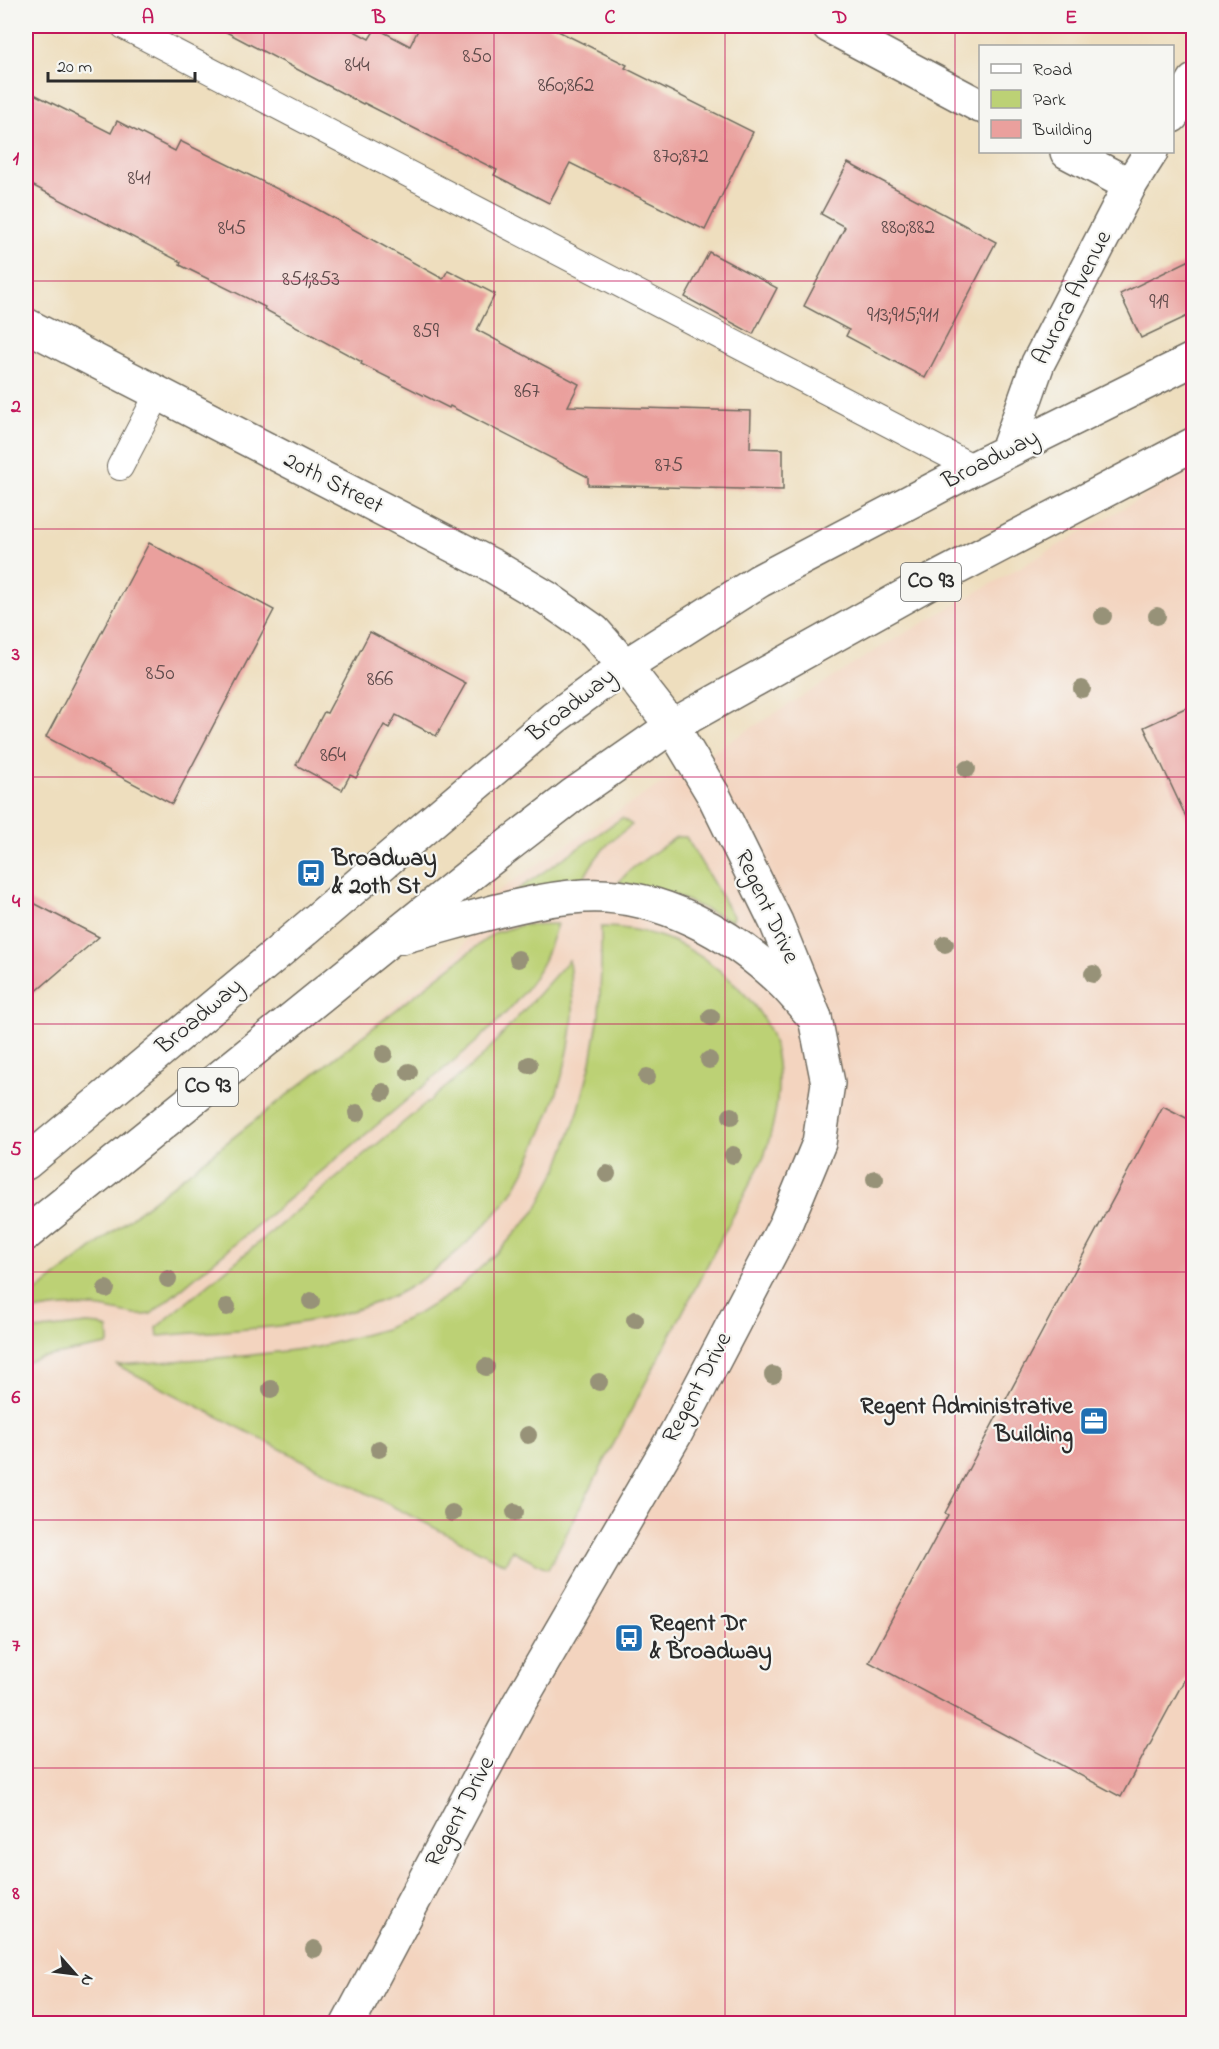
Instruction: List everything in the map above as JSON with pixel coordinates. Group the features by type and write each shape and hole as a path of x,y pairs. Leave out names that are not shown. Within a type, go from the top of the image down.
{"main road":[{"path":"830,26 979,105"},
{"path":"1174,114 1194,81"},
{"path":"1069,153 1130,185"},
{"name":"Aurora Avenue","path":"1007,451 1038,363 1130,185 1150,153"},
{"name":"20th Street","path":"26,325 493,566 547,598 594,631 672,726"},
{"name":"Broadway","path":"26,1163 554,718 625,666 759,581 1007,451 1194,359"},
{"name":"CO 93","path":"26,1234 475,871 573,795 672,726 928,584 1194,444"},
{"name":"Regent Drive","path":"348,2024 518,1705 676,1433 785,1225 819,1143 828,1083 815,1018 776,922 714,796 672,726"},
{"path":"390,940 534,903 583,896 622,897 658,905 694,920 725,938 783,983 815,1018"}],"lane":[{"path":"124,26 974,468"},
{"path":"120,467 158,394"}],"shaded area":[{"path":"1193,468 1193,2023 26,2024 26,1298 119,1239 459,952 495,893 602,821 883,646"}],"green space":[{"path":"622,818 632,825 602,851 581,884 504,899"},
{"path":"676,837 686,837 733,916 732,920 672,894 618,883 630,870"},
{"path":"557,924 538,972 514,1004 485,1034 151,1314 132,1314 82,1307 53,1308 26,1313 26,1300 494,933 522,925"},
{"path":"601,927 659,936 694,952 729,978 745,994 768,1028 777,1060 777,1102 764,1157 548,1569 512,1550 505,1564 117,1365 244,1356 318,1347 385,1329 421,1312 455,1291 501,1249 535,1211 558,1168 579,1109 591,1062 599,1015"},
{"path":"569,960 573,1008 569,1048 549,1113 528,1164 511,1194 489,1221 460,1249 429,1274 399,1293 348,1312 278,1326 158,1336 157,1327 481,1058"},
{"path":"87,1324 100,1325 108,1329 107,1345 39,1358 26,1363 26,1331"}],"building":[{"path":"215,26 345,26 369,39 376,28 410,46 420,26 548,26 627,65 625,68 753,132 705,230 570,163 549,203 494,175 497,170 363,104"},
{"path":"26,90 111,133 117,121 175,151 180,141 308,204 443,279 448,270 495,294 477,330 579,384 568,406 751,411 750,448 783,449 783,490 588,485 588,477 450,406 449,408 361,364 362,362 264,309 265,307 180,265 181,262 26,182"},
{"path":"848,163 996,242 925,378 846,336 849,330 804,306 845,227 821,214"},
{"path":"709,252 777,288 753,334 685,297"},
{"path":"1194,258 1194,313 1141,338 1120,294"},
{"path":"149,543 274,610 172,804 46,737"},
{"path":"370,632 466,683 436,736 396,715 389,728 384,725 356,778 350,775 342,790 296,765 324,712 327,713"},
{"path":"1194,704 1194,834 1144,727"},
{"path":"26,899 99,937 26,1000"},
{"name":"Regent Administrative Building","path":"1163,1106 1194,1122 1194,1662 1121,1797 869,1662 948,1515 945,1513"}],"place":[{"name":"Broadway & 20th St","path":"311,873"},
{"name":"Regent Administrative Building","path":"1094,1421"},
{"name":"Regent Dr & Broadway","path":"629,1638"}]}
